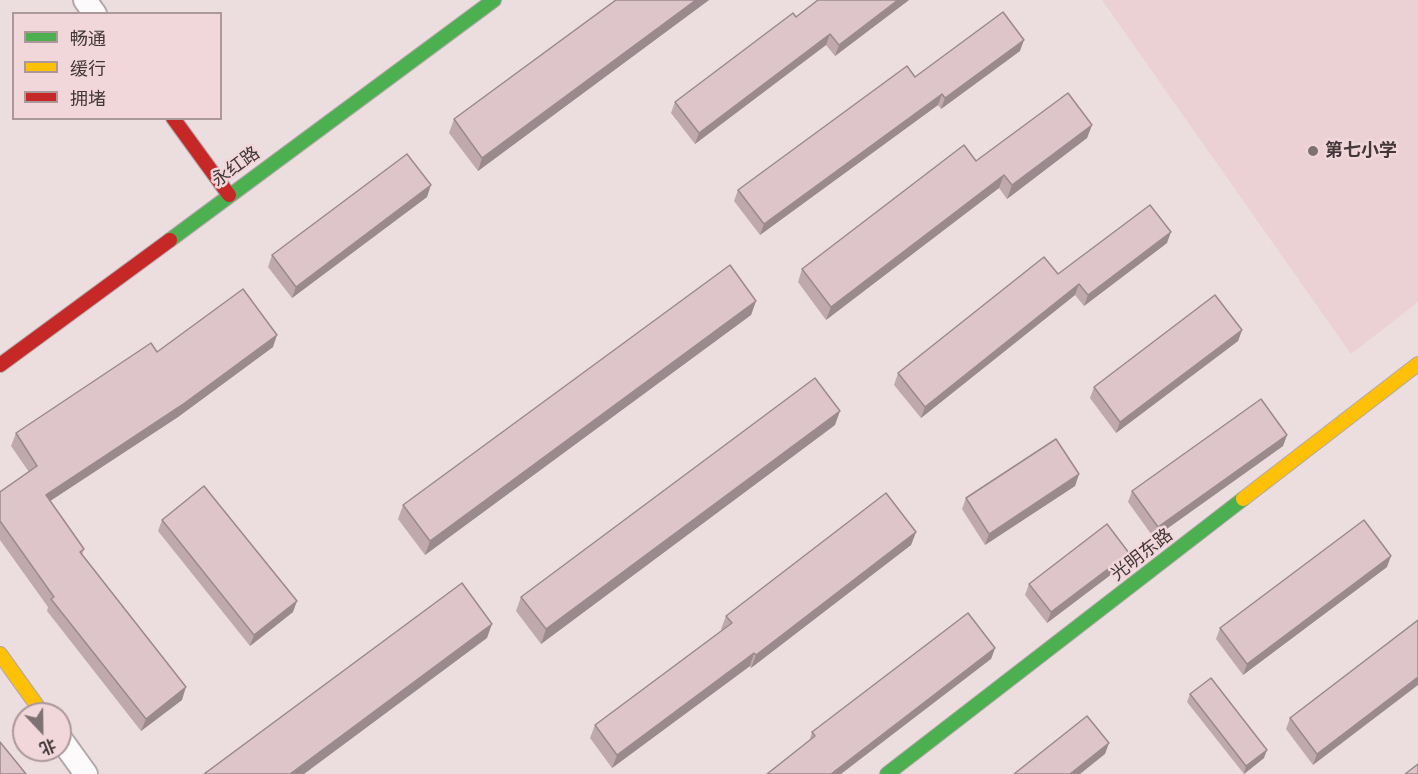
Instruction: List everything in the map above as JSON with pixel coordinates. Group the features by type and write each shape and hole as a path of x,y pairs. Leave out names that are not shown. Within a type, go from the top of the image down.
{"street":[{"name":"永红路","path":"0,365 494,0"},
{"path":"174,120 229,195"},
{"name":"光明东路","path":"887,774 1418,364"},
{"path":"0,654 34,702"},
{"path":"72,755 86,774"}],"shaded area":[{"name":"第七小学","path":"1102,0 1418,0 1418,302 1351,354"}],"building":[{"path":"616,0 696,0 482,158 454,119"},
{"path":"818,0 898,0 839,45 830,34 699,133 675,102 793,13 796,17"},
{"path":"1003,12 1024,40 945,98 942,94 764,224 738,190 907,66 915,77"},
{"path":"1068,93 1092,125 1012,185 1004,175 831,307 802,269 964,145 976,161"},
{"path":"407,154 431,185 296,287 272,255"},
{"path":"1150,205 1171,232 1088,295 1079,284 925,407 898,373 1044,257 1058,274"},
{"path":"730,265 756,301 430,541 403,505"},
{"path":"243,289 277,335 182,405 46,495 84,549 80,552 186,687 146,719 51,599 54,597 0,521 0,492 37,466 16,433 151,343 157,352"},
{"path":"1215,295 1242,330 1120,422 1094,387"},
{"path":"815,378 840,411 546,629 521,597"},
{"path":"1261,399 1287,435 1158,527 1132,491"},
{"path":"1056,439 1079,474 989,534 966,498"},
{"path":"204,486 297,601 254,635 162,520"},
{"path":"886,493 916,532 756,655 754,653 617,755 595,725 732,623 726,616"},
{"path":"1364,520 1391,556 1247,664 1220,628"},
{"path":"1107,524 1129,553 1051,612 1029,584"},
{"path":"462,583 492,624 290,774 204,774"},
{"path":"968,613 995,648 831,774 767,774 815,736 812,732"},
{"path":"1418,620 1418,677 1317,754 1290,718"},
{"path":"1211,678 1267,750 1246,766 1190,694"},
{"path":"1087,716 1109,743 1070,774 1014,774"},
{"path":"0,742 12,757 12,762 16,762 26,774 0,774"},
{"path":"1418,764 1418,774 1405,774"}],"traffic: fast":[{"path":"170,240 494,0"},
{"path":"887,774 1243,499"}],"traffic: slow":[{"path":"1243,499 1418,364"},
{"path":"0,654 34,702"}],"traffic: jam":[{"path":"174,120 229,195"},
{"path":"0,365 170,240"}],"place":[{"name":"第七小学","path":"1313,151"}]}
